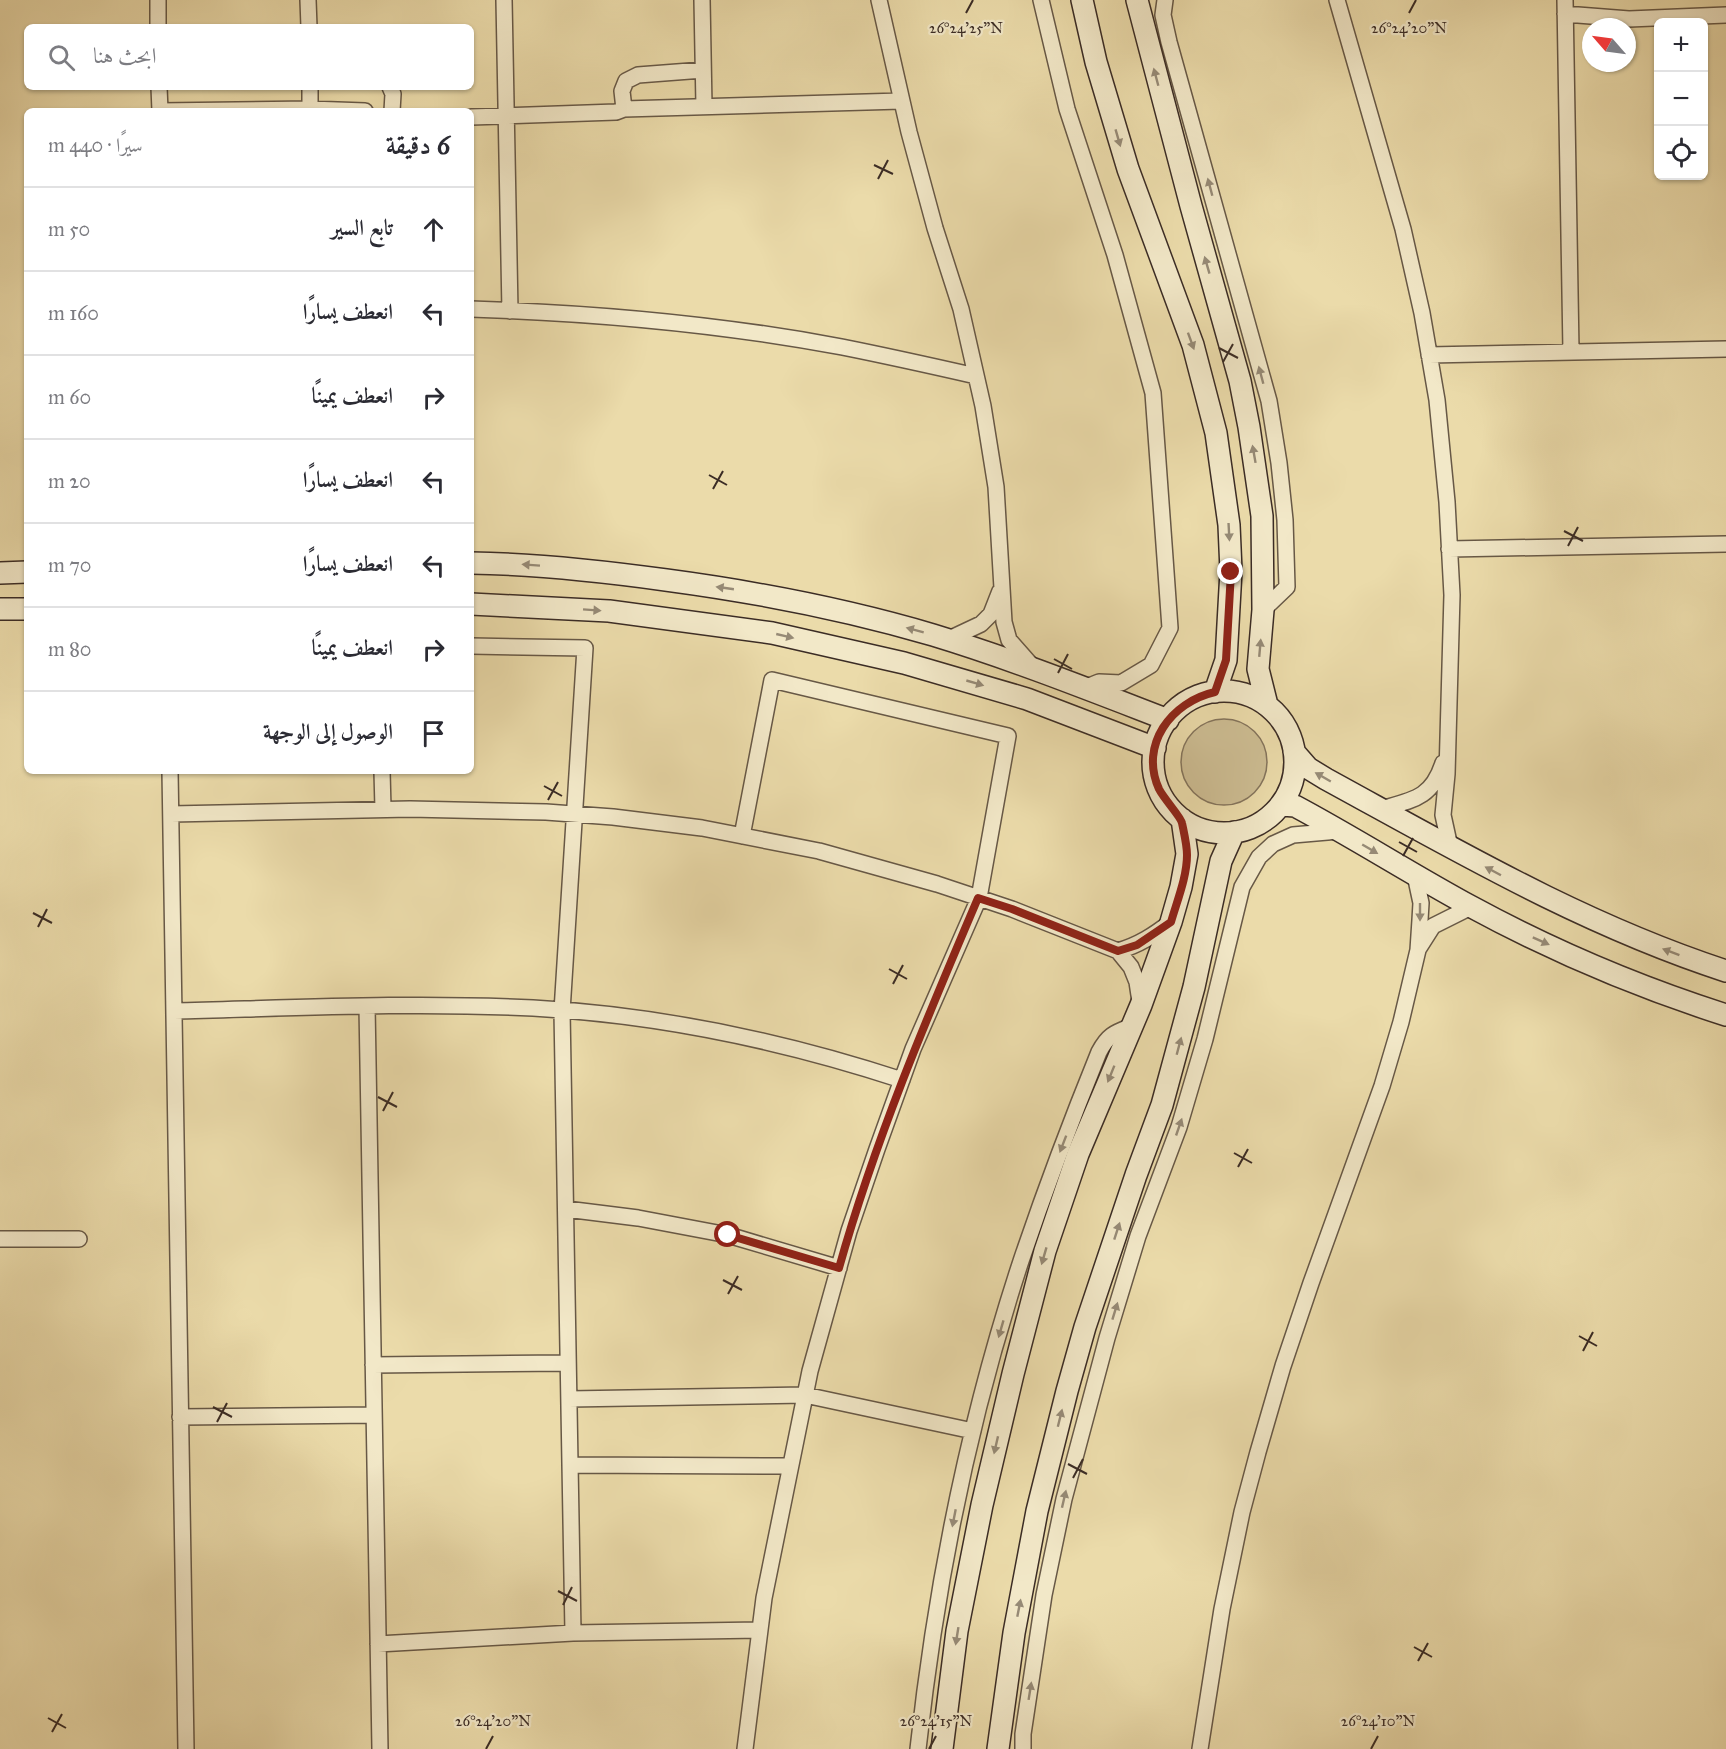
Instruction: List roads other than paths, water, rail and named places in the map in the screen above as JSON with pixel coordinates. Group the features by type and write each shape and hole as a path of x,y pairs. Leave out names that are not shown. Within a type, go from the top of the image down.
{"main road":[{"path":"1082,0 1096,62 1128,169 1193,345 1216,433 1229,525 1231,572 1226,660 1215,692"},
{"path":"1137,0 1181,171 1240,381 1257,470 1262,516 1263,610 1258,669 1267,705"},
{"path":"474,563 563,567 741,590 870,618 948,640 1036,670 1168,720"},
{"path":"0,573 24,572"},
{"path":"474,604 609,611 772,633 904,663 1027,699 1155,748"},
{"path":"0,609 24,609"},
{"path":"1215,692 1242,693 1267,705 1285,726 1294,752 1293,780 1281,805 1260,823 1234,832 1206,831 1182,819 1167,804 1157,786 1154,772 1155,748 1168,720 1189,701 1215,692"},
{"path":"1294,752 1308,768 1551,900 1672,952 1726,971"},
{"path":"1281,805 1295,806 1471,907 1533,938 1616,975 1726,1015"},
{"path":"942,1749 957,1631 982,1505 1016,1363 1045,1251 1074,1165 1141,1005 1171,922 1187,854 1182,819"},
{"path":"998,1749 1014,1632 1037,1511 1067,1391 1100,1283 1162,1105 1194,987 1221,861 1234,832"}],"street":[{"path":"158,0 158,24"},
{"path":"309,0 309,24"},
{"path":"504,0 510,311"},
{"path":"702,0 704,106"},
{"path":"879,0 901,101 935,228 961,309 983,406 996,487 1004,622 1009,639 1036,670"},
{"path":"1041,0 1066,109 1115,255 1153,393 1170,628 1151,665 1120,683 1099,682 1084,688"},
{"path":"1165,0 1163,15 1169,42 1269,401 1279,463 1285,520 1287,587 1263,610"},
{"path":"1337,0 1403,229 1437,400 1452,595 1447,774 1443,796 1443,815 1450,847"},
{"path":"1571,351 1565,7 1629,19 1726,15"},
{"path":"624,109 622,91 626,81 638,75 703,70"},
{"path":"159,90 160,108"},
{"path":"310,90 310,108"},
{"path":"391,90 392,108"},
{"path":"474,117 704,106 901,101"},
{"path":"474,309 635,318 716,328 842,347 976,376"},
{"path":"1429,355 1726,349"},
{"path":"1449,549 1726,544"},
{"path":"948,640 975,627 992,614 1003,583"},
{"path":"474,646 585,648 562,1011 573,1633"},
{"path":"742,836 772,680 1008,735 978,898 913,1049 877,1149 839,1268 805,1395 764,1598 745,1749"},
{"path":"1420,797 1430,788 1440,772 1447,748"},
{"path":"170,774 186,1749"},
{"path":"382,774 383,809"},
{"path":"1381,809 1420,797 1443,796"},
{"path":"171,814 383,809 477,809 574,814 657,822 819,851 1012,909 1118,951 1131,967 1137,982 1141,1005"},
{"path":"1023,1749 1023,1734 1044,1595 1064,1499 1138,1236 1179,1127 1202,1049 1242,887 1258,857 1273,844 1293,835 1340,831"},
{"path":"1200,1749 1222,1609 1242,1512 1258,1452 1304,1304 1382,1086 1401,1022 1418,950 1420,903 1415,875"},
{"path":"1418,950 1433,926 1471,907"},
{"path":"1118,951 1143,942 1171,922"},
{"path":"174,1011 367,1006 472,1006 562,1011 670,1023 774,1042 902,1080"},
{"path":"367,1006 380,1749"},
{"path":"918,1749 930,1655 948,1548 974,1431 999,1334 1021,1262 1069,1126 1099,1052 1106,1039 1132,1026"},
{"path":"566,1209 638,1218 728,1235 839,1268"},
{"path":"0,1239 79,1239"},
{"path":"373,1365 568,1363"},
{"path":"569,1399 805,1395 974,1431"},
{"path":"180,1418 374,1414"},
{"path":"570,1465 789,1466"},
{"path":"378,1644 573,1633 760,1630"}]}
